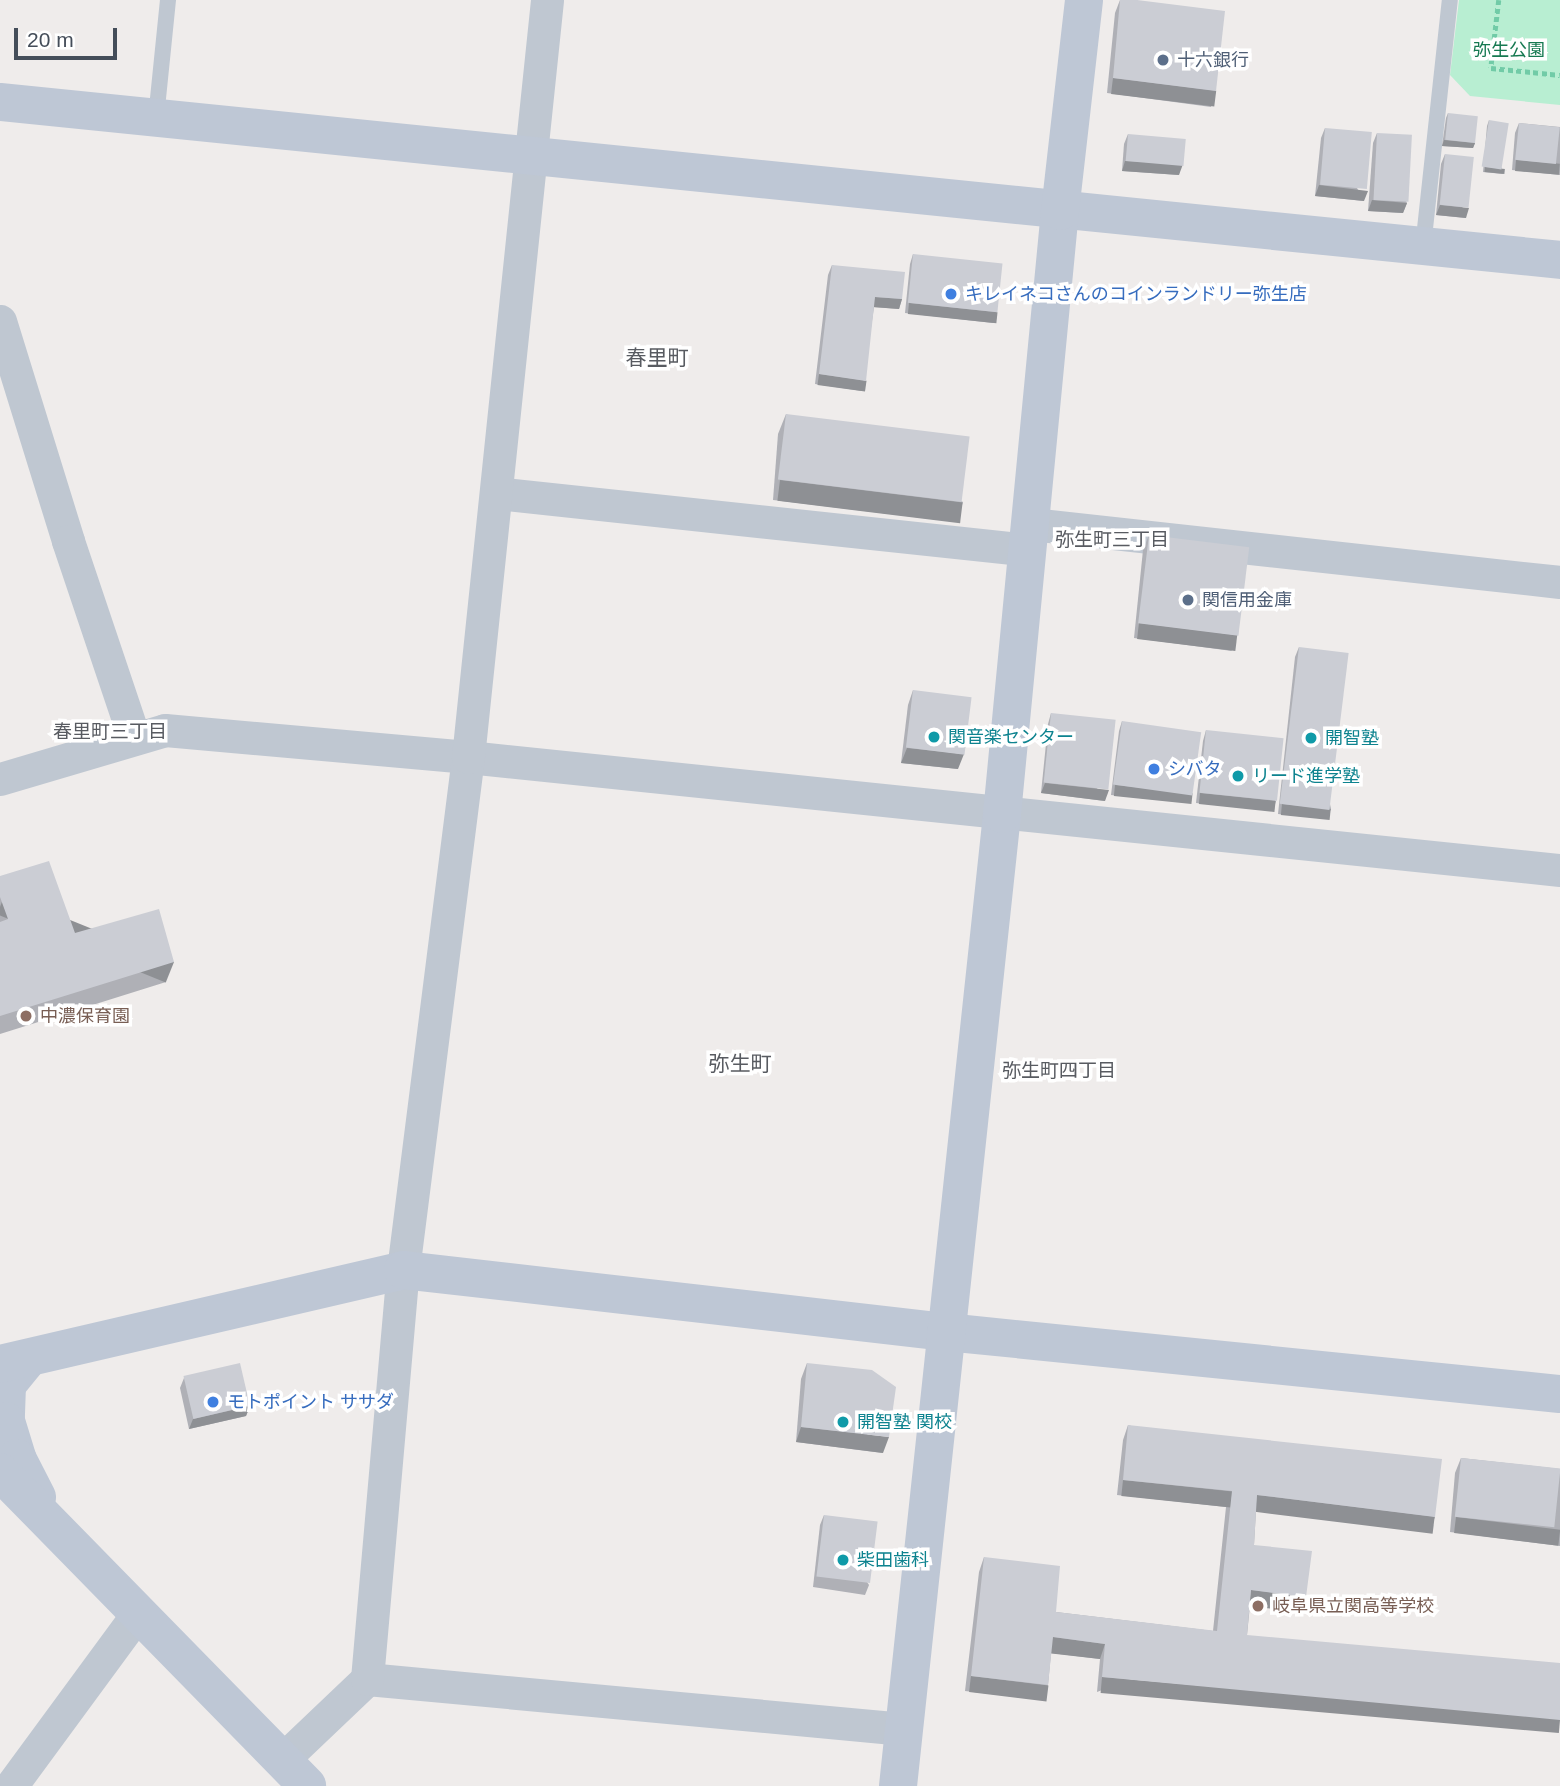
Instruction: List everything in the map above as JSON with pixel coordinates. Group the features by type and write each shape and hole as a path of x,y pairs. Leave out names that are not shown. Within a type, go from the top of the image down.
{"street":[{"path":"0,1472 294,1773 367,1679 403,1270 468,757 547,0"},
{"path":"898,1786 1002,814 1060,212 1084,0"},
{"path":"0,102 1060,212 1560,260"},
{"path":"0,321 68,541 134,737"},
{"path":"496,493 1560,582"},
{"path":"0,779 134,737 165,730 468,757 1560,870"},
{"path":"49,1522 17,1458 6,1421 9,1358 403,1270 946,1332 1560,1394"},
{"path":"11,1786 138,1613"},
{"path":"367,1679 904,1729"}],"lane":[{"path":"156,118 168,0"},
{"path":"1423,247 1450,0"}],"path":[{"path":"1499,0 1491,68 1560,75"}],"green space":[{"name":"弥生公園","path":"1459,0 1560,0 1560,105 1470,96 1450,75"}],"building":[{"name":"十六銀行","path":"1120,0 1225,11 1216,91 1113,78"},
{"path":"1448,113 1478,116 1475,143 1445,140"},
{"path":"1489,120 1509,123 1501,170 1482,166"},
{"path":"1519,123 1560,127 1556,164 1515,160"},
{"path":"1325,128 1372,132 1367,189 1320,185"},
{"path":"1377,133 1412,135 1408,202 1373,200"},
{"path":"1128,134 1186,139 1183,166 1126,161"},
{"path":"1445,154 1474,157 1469,208 1440,205"},
{"name":"キレイネコさんのコインランドリー弥生店","path":"913,254 1003,263 997,312 908,303"},
{"path":"832,265 905,272 902,299 875,297 866,381 819,374"},
{"path":"786,414 970,437 962,502 778,480"},
{"name":"関信用金庫","path":"1149,535 1249,547 1238,636 1138,623"},
{"name":"開智塾","path":"1299,647 1349,653 1329,810 1280,804"},
{"name":"関音楽センター","path":"913,690 972,697 964,755 906,748"},
{"path":"1051,713 1116,720 1108,789 1044,783"},
{"name":"シバタ","path":"1122,721 1201,732 1192,796 1113,784"},
{"name":"リード進学塾","path":"1206,730 1284,738 1277,801 1199,793"},
{"path":"49,861 75,933 159,909 174,962 0,1016 0,922 8,919 0,897 0,876"},
{"name":"モトポイント ササダ","path":"240,1363 250,1406 193,1419 183,1376"},
{"name":"開智塾 関校","path":"807,1363 872,1370 896,1387 889,1437 801,1427"},
{"name":"岐阜県立関高等学校","path":"1128,1425 1442,1459 1435,1517 1257,1495 1254,1545 1312,1551 1306,1597 1251,1590 1247,1635 1560,1663 1560,1720 1102,1677 1105,1644 1053,1637 1048,1685 971,1676 984,1557 1060,1566 1056,1612 1217,1631 1232,1491 1123,1480"},
{"path":"1461,1458 1560,1468 1554,1527 1455,1517"},
{"name":"柴田歯科","path":"824,1515 878,1522 870,1583 816,1577"}],"place":[{"name":"十六銀行","path":"1163,60"},
{"name":"キレイネコさんのコインランドリー弥生店","path":"951,294"},
{"name":"関信用金庫","path":"1188,600"},
{"name":"関音楽センター","path":"934,737"},
{"name":"開智塾","path":"1311,738"},
{"name":"シバタ","path":"1154,769"},
{"name":"リード進学塾","path":"1238,776"},
{"name":"中濃保育園","path":"26,1016"},
{"name":"モトポイント ササダ","path":"213,1402"},
{"name":"開智塾 関校","path":"843,1422"},
{"name":"柴田歯科","path":"843,1560"},
{"name":"岐阜県立関高等学校","path":"1258,1606"}],"district":[{"name":"春里町","path":"657,358"},
{"name":"弥生町三丁目","path":"1112,540"},
{"name":"春里町三丁目","path":"110,732"},
{"name":"弥生町","path":"740,1064"},
{"name":"弥生町四丁目","path":"1059,1071"}]}
